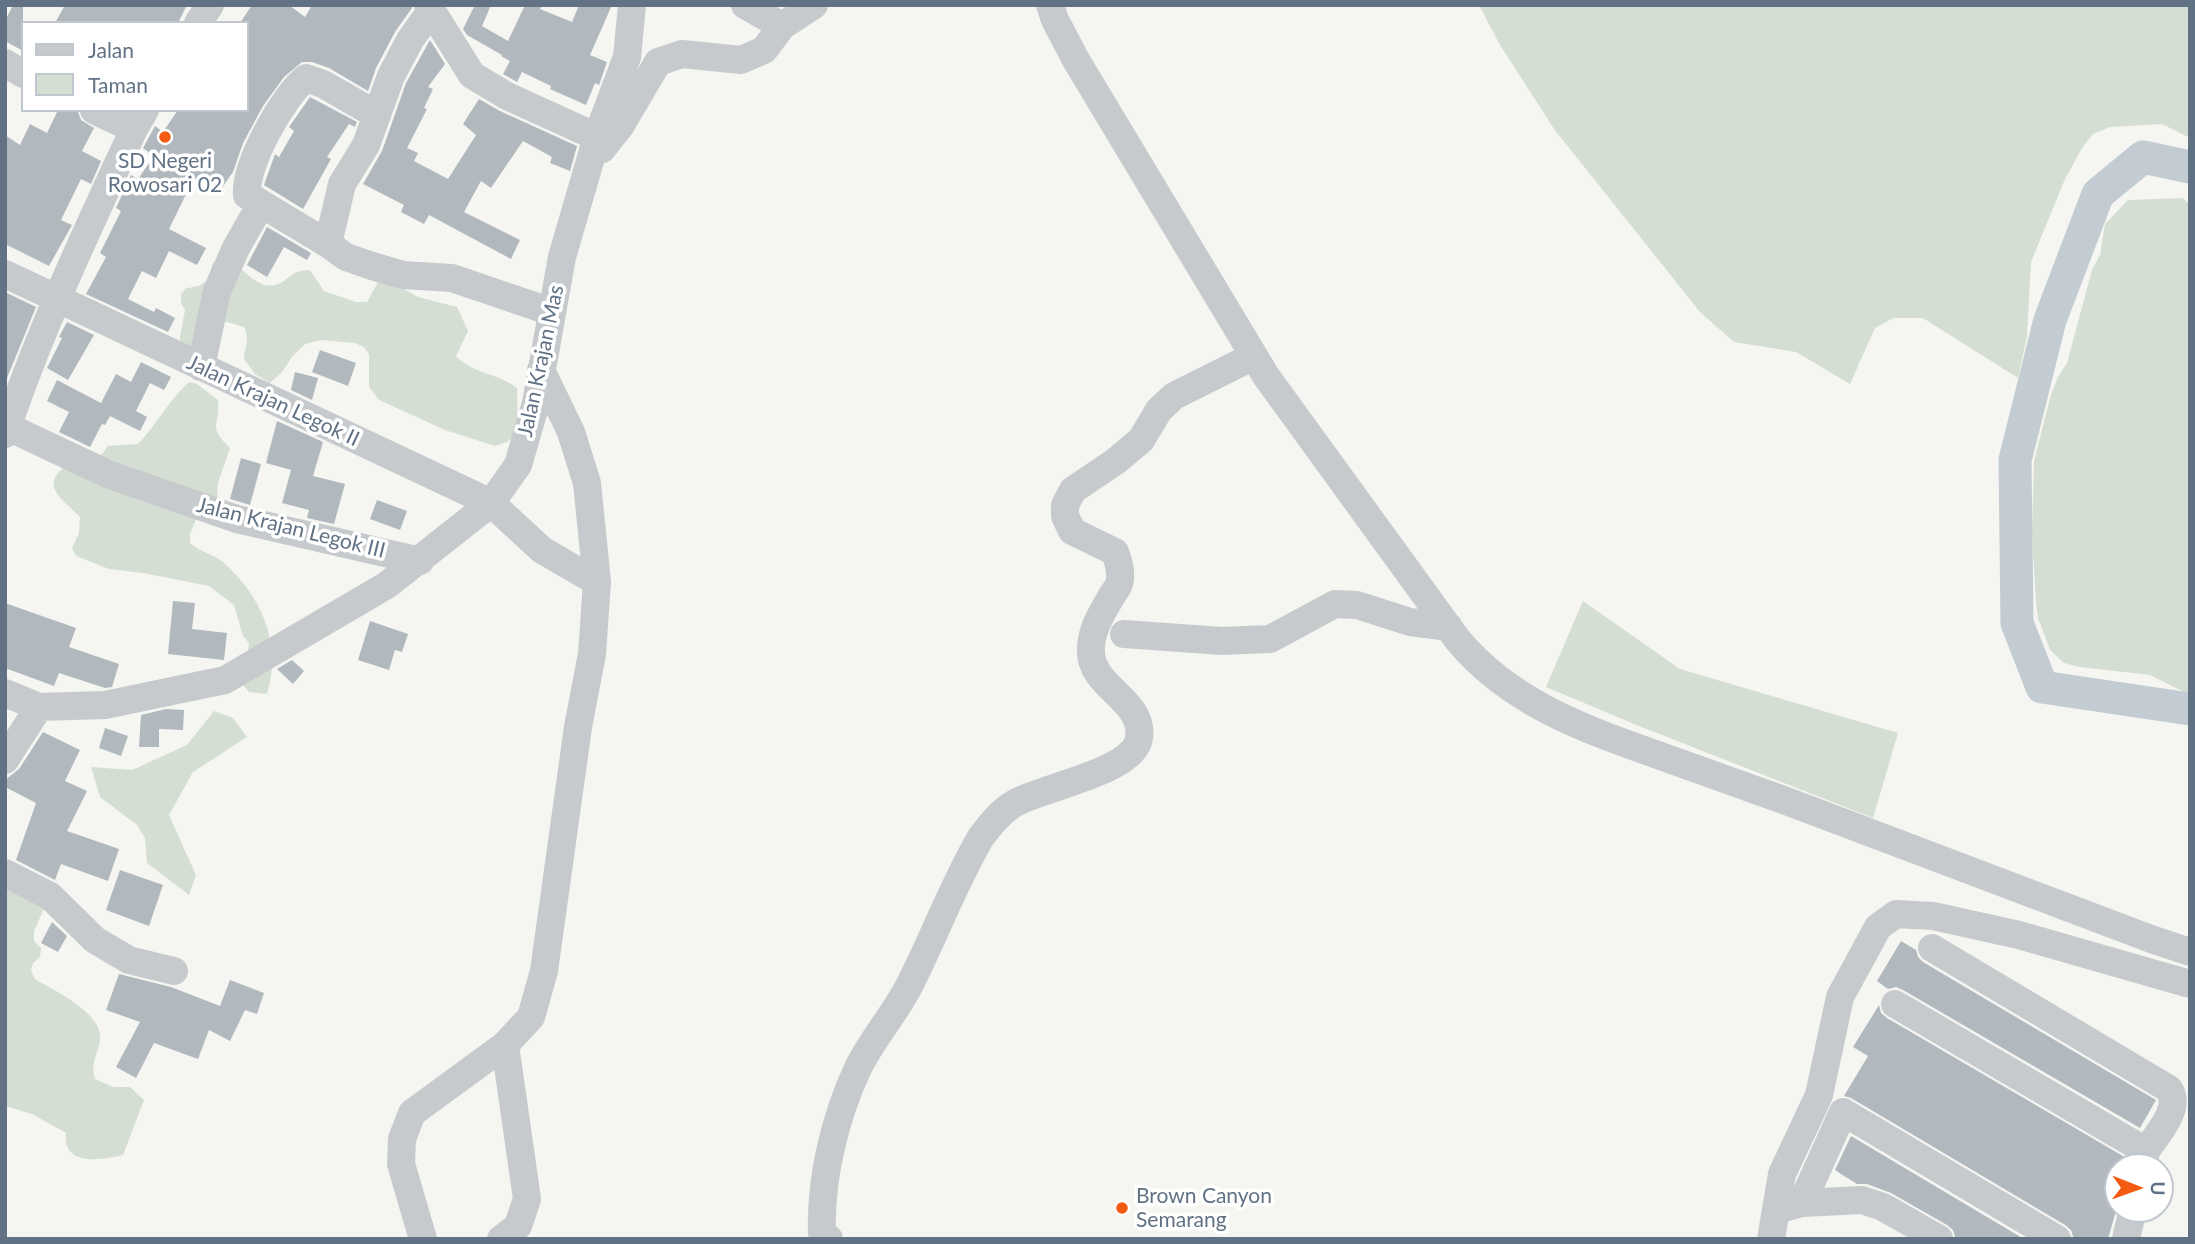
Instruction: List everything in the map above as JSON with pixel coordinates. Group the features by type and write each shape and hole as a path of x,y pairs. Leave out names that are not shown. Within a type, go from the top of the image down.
{"street":[{"path":"199,21 210,5"},
{"name":"Jalan Krajan Mas","path":"39,708 105,705 225,680 387,585 421,561 491,503 518,465 536,403 562,257 594,147 627,57 632,5"},
{"path":"745,5 782,26"},
{"path":"328,244 342,184 366,145 391,76 430,7 472,75 594,147 611,140 658,62 682,54 741,60 764,50 782,26 814,5"},
{"path":"1050,5 1076,60 1254,356 1472,658 1502,683 1540,707 1580,727 2190,952"},
{"path":"5,63 21,73"},
{"path":"377,115 323,84 309,78 303,79 268,128 251,170 247,195 346,257 403,275 452,278 552,312"},
{"path":"6,430 58,295 139,120 103,112"},
{"path":"201,368 217,291 236,248 261,204"},
{"name":"Jalan Krajan Legok II","path":"5,274 58,295 201,368 491,503 542,551 597,582"},
{"path":"823,1237 821,1210 830,1158 837,1127 858,1068 910,984 981,837 997,816 1014,804 1033,794 1113,767 1130,755 1139,739 1138,724 1132,711 1094,669 1090,653 1092,636 1099,618 1121,581 1115,552 1072,531 1065,516 1065,505 1073,490 1116,461 1141,440 1159,410 1174,396 1254,356"},
{"path":"423,1239 401,1164 401,1139 412,1113 505,1045 531,1017 544,971 578,727 592,654 597,582 587,483 571,432 541,370"},
{"name":"Jalan Krajan Legok III","path":"6,430 110,475 237,519 421,561"},
{"path":"1124,634 1222,641 1270,639 1335,604 1357,605 1410,622 1449,627"},
{"path":"5,694 39,708 5,760"},
{"path":"5,873 50,896 96,940 129,960 174,971"},
{"path":"1789,1207 1782,1174 1819,1095 1840,997 1878,927 1896,914 1933,916 2019,935 2190,984"},
{"path":"1932,948 2169,1089 2174,1096 2174,1107 2147,1153"},
{"path":"1895,1004 2134,1153"},
{"path":"501,1239 518,1226 527,1199 505,1045"},
{"path":"1771,1239 1843,1112 2057,1239"},
{"path":"1789,1207 1862,1200 1883,1207 1939,1239"}],"green space":[{"path":"1479,5 2190,5 2190,138 2162,124 2110,127 2093,134 2082,148 2065,179 2031,262 2027,336 2018,378 1923,318 1893,318 1875,328 1850,384 1796,352 1734,342 1700,312 1554,129 1500,45"},
{"path":"2183,198 2190,205 2190,695 2150,675 2064,663 2050,650 2038,618 2032,535 2034,461 2051,394 2067,363 2092,270 2100,255 2105,224 2128,200"},
{"path":"219,259 235,265 264,285 275,285 297,272 310,270 324,291 356,302 367,302 379,280 387,279 418,297 457,307 468,331 456,356 470,366 517,388 518,433 507,442 495,446 445,430 379,400 369,387 369,354 364,347 355,343 321,340 305,344 270,383 255,374 244,359 247,339 244,327 227,322 219,323 203,352 180,348 185,310 181,303 181,294 186,288 205,282 210,275 212,264"},
{"path":"189,382 197,384 218,400 216,429 230,448 218,483 217,500 204,500 190,534 190,543 223,562 258,605 270,639 272,657 267,694 249,692 243,685 249,643 243,636 234,605 209,586 109,569 76,556 72,548 79,533 80,517 61,498 54,486 54,479 67,465 88,473 108,446 138,444"},
{"path":"1583,601 1680,669 1898,733 1873,818 1546,687"},
{"path":"214,711 233,718 247,737 193,772 169,815 196,875 189,895 147,863 145,838 137,825 100,797 91,767 132,770 187,745"},
{"path":"5,882 47,902 34,931 34,941 41,948 40,957 33,963 31,971 35,979 77,1004 95,1022 100,1041 94,1065 95,1079 113,1087 130,1087 144,1100 123,1155 95,1159 77,1156 66,1144 66,1133 32,1114 5,1106"}],"building":[{"path":"13,5 23,5 21,50 5,41 5,21"},
{"path":"65,5 187,5 179,21 56,21"},
{"path":"252,5 289,5 305,17 312,5 411,5 412,8 395,32 376,68 368,91 329,68 312,62 302,62 284,77 263,106 243,143 233,172 217,195 194,178 169,229 206,248 197,265 169,251 156,278 142,271 128,299 154,312 156,308 175,318 168,332 86,294 106,257 100,253 121,211 116,208 131,175 138,179 154,156 143,148 155,126 163,132 177,112 248,112 248,21 241,21"},
{"path":"475,5 491,5 482,26 508,41 525,5 542,5 540,9 572,22 579,5 612,5 590,55 607,62 599,85 595,83 586,105 550,89 551,86 522,72 517,82 503,74 510,61 467,35 463,29"},
{"path":"430,40 445,64 428,87 433,89 424,108 427,109 407,148 418,153 414,161 448,179 476,135 463,124 479,99 577,146 570,171 550,163 552,157 523,141 491,188 481,181 464,212 520,240 511,259 429,215 424,224 401,212 404,205 363,184 382,151 406,83"},
{"path":"310,97 357,122 355,127 349,124 327,157 331,159 303,209 264,185 275,154 279,157 294,131 289,127"},
{"path":"57,112 78,112 81,120 94,128 82,151 101,161 91,184 81,179 61,220 72,225 49,266 5,244 5,135 20,145 30,124 47,133"},
{"path":"267,227 311,253 307,260 284,247 267,277 247,265"},
{"path":"5,292 36,307 5,383"},
{"path":"67,322 94,335 68,380 47,368"},
{"path":"320,350 356,363 348,386 312,372"},
{"path":"141,362 171,377 164,390 150,383 136,411 147,417 140,431 110,416 105,425 102,424 90,447 59,432 69,412 47,401 57,380 101,403 116,374 131,382"},
{"path":"295,372 318,378 312,400 291,390"},
{"path":"277,421 323,442 313,476 345,484 334,524 307,518 309,510 282,503 291,470 266,463"},
{"path":"241,458 261,464 250,505 230,499"},
{"path":"377,500 407,511 400,530 370,519"},
{"path":"173,601 195,603 192,629 227,633 224,660 168,654"},
{"path":"5,603 76,628 69,647 119,664 112,687 105,688 59,673 54,686 5,668"},
{"path":"370,621 408,634 402,652 395,650 389,670 358,660"},
{"path":"292,660 304,671 293,684 277,669"},
{"path":"166,709 184,710 183,730 159,729 159,747 139,747 141,715"},
{"path":"105,728 128,736 121,756 99,748"},
{"path":"43,732 80,750 65,781 87,791 67,831 119,849 108,881 61,864 55,880 16,860 36,803 5,787 5,780 19,769"},
{"path":"120,870 163,885 149,926 106,910"},
{"path":"52,922 67,936 58,952 41,943"},
{"path":"1901,941 1916,950 1923,962 2156,1100 2140,1128 1903,990 1896,987 1888,989 1877,981"},
{"path":"119,974 171,987 220,1006 230,980 264,993 257,1014 245,1010 230,1041 209,1030 198,1059 154,1043 136,1078 116,1067 140,1022 106,1010"},
{"path":"1879,1005 1881,1013 1887,1018 2118,1153 2104,1153 2104,1223 2113,1223 2108,1239 2074,1239 2071,1230 2065,1225 1844,1096 1868,1056 1853,1047"},
{"path":"1851,1136 2024,1239 1956,1239 1953,1230 1947,1225 1891,1193 1867,1184 1857,1184 1835,1170"}],"waterway":[{"path":"2190,167 2143,157 2098,194 2050,320 2015,460 2017,623 2042,687 2190,709"}],"place":[{"name":"SD Negeri Rowosari 02","path":"165,137"},
{"name":"Brown Canyon Semarang","path":"1122,1208"}]}
